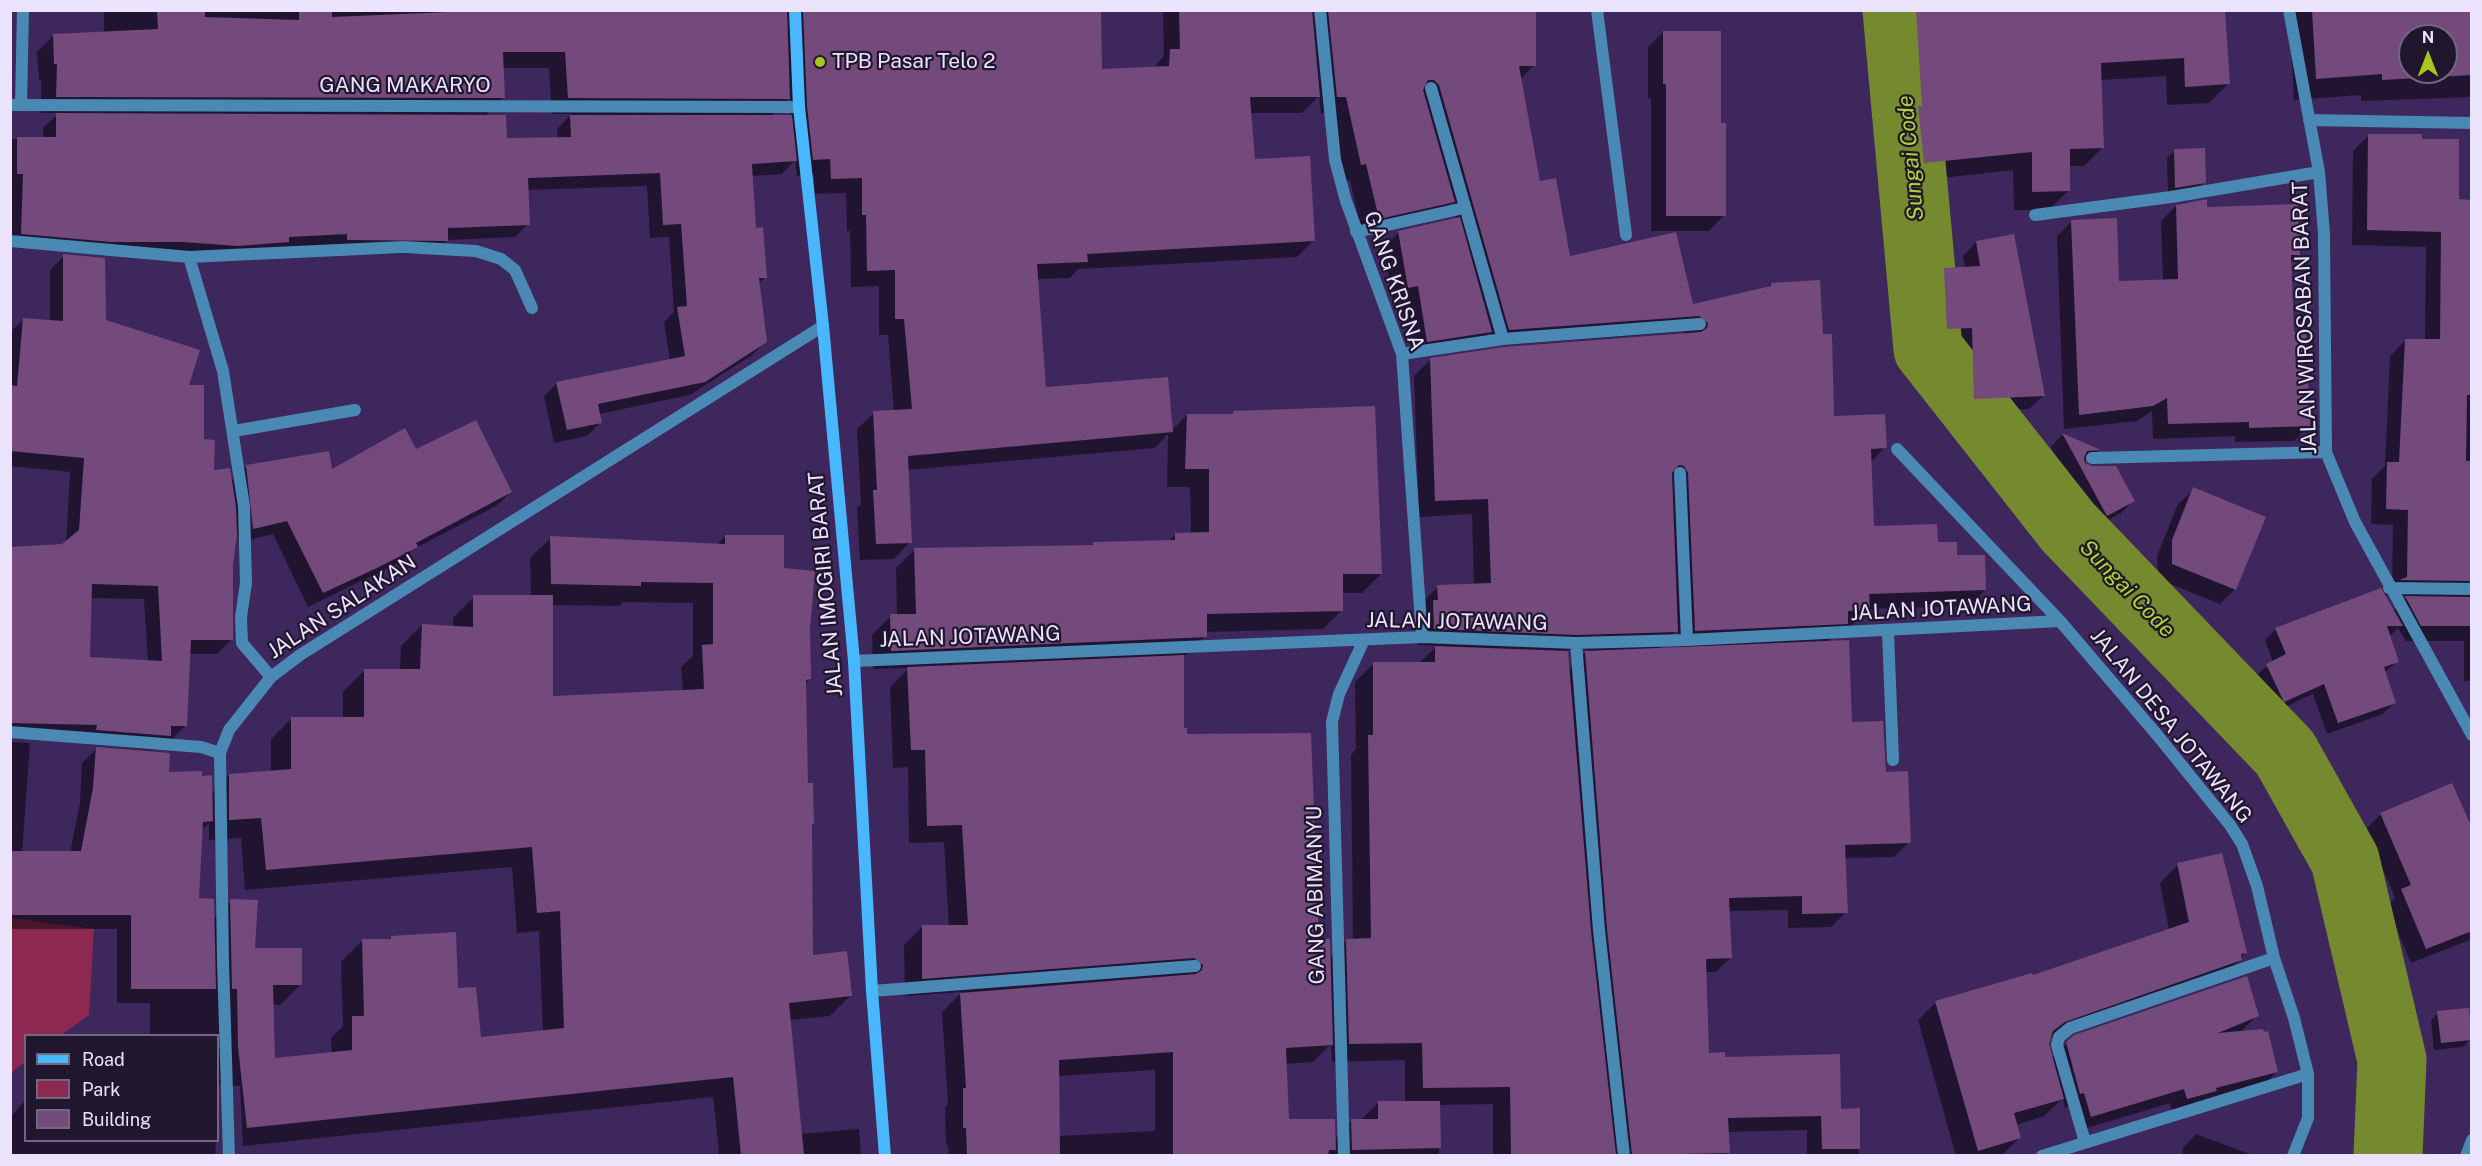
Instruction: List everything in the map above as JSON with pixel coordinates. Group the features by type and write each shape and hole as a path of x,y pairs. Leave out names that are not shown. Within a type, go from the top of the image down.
{"main road":[{"name":"JALAN IMOGIRI BARAT","path":"795,10 799,107 823,326 854,661 872,991 885,1155"}],"street":[{"path":"16,105 23,10"},
{"name":"GANG KRISNA","path":"1320,10 1335,160 1356,232 1402,354 1422,637"},
{"path":"1597,10 1626,235"},
{"name":"JALAN WIROSABAN BARAT","path":"2289,10 2319,172 2324,234 2326,452 2355,522 2389,588 2472,735"},
{"path":"1431,88 1503,339"},
{"name":"GANG MAKARYO","path":"16,105 799,107"},
{"path":"2309,120 2472,123"},
{"path":"2036,215 2171,197 2319,172"},
{"path":"1356,232 1464,208"},
{"path":"10,241 189,257 403,247 476,251 501,259 515,270 532,308"},
{"path":"189,257 223,371 234,431 244,506 246,583 241,617 242,643 272,677"},
{"path":"1402,354 1503,339 1700,324"},
{"name":"JALAN SALAKAN","path":"229,1155 220,753 229,730 272,677 300,655 823,326"},
{"path":"234,431 355,410"},
{"name":"JALAN DESA JOTAWANG","path":"1897,449 2060,621 2230,825 2251,865 2274,958 2294,1018 2308,1074 2308,1118 2293,1155"},
{"path":"2092,458 2326,452"},
{"path":"1680,473 1687,640"},
{"path":"2389,588 2472,589"},
{"name":"JALAN JOTAWANG","path":"854,661 1422,637 1576,643 1687,640 1888,632 2060,621"},
{"path":"1888,632 1893,760"},
{"name":"GANG ABIMANYU","path":"1344,1155 1332,722 1339,694 1364,640"},
{"path":"1576,643 1599,930 1624,1155"},
{"path":"10,732 201,747 220,753"},
{"path":"2085,1142 2057,1045 2060,1037 2070,1028 2274,958"},
{"path":"872,991 1195,966"},
{"path":"2042,1155 2308,1074"},
{"path":"2466,1155 2472,1140"}],"green space":[{"path":"11,918 94,929 89,1015 62,1034 24,1034 24,1063 11,1073"}],"building":[{"path":"157,10 205,10 205,17 299,20 299,10 332,10 332,17 496,10 787,10 790,99 568,98 565,52 503,52 505,98 56,97 57,64 54,64 53,34 158,29"},
{"path":"803,10 1101,10 1102,69 1169,66 1170,49 1180,49 1179,10 1312,10 1320,97 1250,97 1255,159 1310,156 1315,241 1087,254 1088,262 1037,264 1046,387 1168,377 1173,432 908,456 912,543 876,544 873,490 877,490 873,411 912,409 904,319 895,319 895,270 867,271 866,215 862,215 862,178 831,179 830,159 813,160 807,106"},
{"path":"1328,10 1536,10 1536,66 1519,66 1540,181 1556,178 1570,256 1676,232 1693,304 1771,286 1771,283 1820,280 1823,334 1832,334 1834,416 1885,414 1887,448 1871,449 1874,526 1937,524 1938,542 1957,542 1957,555 1985,555 1986,590 1869,594 1870,610 1848,611 1848,624 1695,631 1688,473 1684,466 1679,465 1672,473 1678,632 1576,635 1434,629 1433,600 1438,600 1437,585 1491,583 1488,499 1435,501 1430,358 1504,347 1701,332 1707,328 1708,323 1699,316 1509,330 1439,85 1434,80 1428,80 1423,90 1455,202 1379,219 1366,164 1361,165 1346,97 1337,97"},
{"path":"1916,10 2225,10 2230,84 2185,87 2184,58 2101,63 2104,148 2070,149 2070,191 2032,192 2032,152 1924,163 1918,106 1922,106"},
{"path":"2312,10 2472,10 2472,75 2458,76 2458,24 2398,24 2398,79 2382,80 2382,74 2316,79"},
{"path":"1663,31 1721,31 1721,123 1726,123 1726,216 1666,216 1666,84 1663,84"},
{"path":"56,113 506,115 507,138 571,137 570,115 792,115 797,161 752,164 756,228 763,227 767,278 759,278 767,342 705,382 598,404 602,423 567,430 556,382 685,356 677,307 687,306 681,224 663,225 660,173 528,178 530,225 448,228 448,241 347,240 347,234 289,237 289,242 238,246 183,242 111,242 21,234 23,174 17,174 17,137 56,137"},
{"path":"2368,134 2422,134 2422,139 2459,139 2459,199 2472,200 2472,395 2467,395 2466,461 2472,461 2470,581 2399,580 2407,577 2408,510 2386,509 2387,462 2399,462 2405,339 2440,339 2441,232 2367,230"},
{"path":"2205,148 2206,183 2175,188 2174,149"},
{"path":"2207,199 2207,207 2298,204 2300,255 2291,255 2294,332 2306,332 2310,426 2249,428 2249,422 2168,424 2167,398 2153,406 2079,415 2071,220 2117,218 2119,281 2178,279 2176,205"},
{"path":"1460,217 1492,332 1427,342 1418,286 1408,288 1398,231"},
{"path":"2014,234 2045,396 1974,399 1972,328 1947,329 1944,268 1980,266 1976,241"},
{"path":"63,254 105,258 106,320 200,350 189,385 204,385 204,439 215,440 214,470 230,468 236,507 233,640 191,640 187,726 171,726 171,736 96,730 97,725 10,723 10,547 62,544 79,530 84,458 10,451 10,385 17,386 23,318 63,321","holes":["92,584 158,586 162,661 90,657"]},
{"path":"1375,406 1382,574 1343,574 1343,611 1207,614 1207,637 891,651 890,614 916,614 914,548 1093,545 1093,542 1175,540 1175,533 1209,532 1209,469 1185,469 1187,414 1233,414 1233,411"},
{"path":"476,420 512,492 416,543 418,547 379,567 323,593 287,521 253,529 246,465 329,451 332,469 405,428 416,449"},
{"path":"2062,433 2101,450 2087,451 2084,458 2085,463 2092,466 2116,466 2135,501 2107,516"},
{"path":"2193,487 2266,517 2236,590 2172,564 2172,540"},
{"path":"725,535 784,535 784,568 815,571 810,629 811,679 806,680 808,783 813,783 813,955 847,951 852,996 789,1003 804,1155 741,1155 733,1077 247,1128 238,1047 237,989 232,989 230,899 258,900 255,948 302,948 302,985 273,985 275,1058 352,1050 352,1016 364,1016 362,939 391,939 391,936 456,932 458,988 476,987 481,1037 564,1028 560,911 537,913 532,847 266,870 261,818 229,820 229,774 291,769 291,717 364,717 364,669 420,669 422,624 473,627 473,595 553,595 553,696 704,689 702,645 713,644 713,583 641,582 641,586 551,584 550,536 725,544"},
{"path":"2381,588 2403,626 2387,626 2399,662 2384,667 2396,703 2338,723 2324,684 2284,702 2266,664 2286,654 2275,628"},
{"path":"2405,596 2470,597 2470,626 2421,626"},
{"path":"1849,640 1852,722 1883,721 1886,772 1908,771 1911,843 1845,845 1848,913 1802,914 1802,896 1729,898 1732,958 1706,959 1709,1053 1725,1052 1725,1057 1840,1054 1841,1109 1860,1108 1860,1149 1822,1149 1821,1116 1728,1118 1730,1153 1632,1155 1607,929 1585,651"},
{"path":"1435,646 1568,651 1591,931 1616,1155 1511,1155 1510,1087 1423,1088 1422,1043 1349,1044 1346,939 1371,938 1368,735 1373,735 1373,662 1435,662"},
{"path":"1184,655 1184,728 1187,728 1187,734 1311,733 1319,939 1330,939 1333,1045 1286,1048 1289,1119 1335,1119 1336,1150 1329,1150 1328,1155 1173,1155 1173,1052 1059,1060 1060,1155 967,1155 966,1128 963,1128 963,1088 966,1088 960,993 1196,974 1202,970 1203,965 1194,958 922,979 922,925 968,925 962,825 927,826 925,750 911,750 907,667"},
{"path":"96,747 170,753 169,772 202,771 202,776 212,775 213,821 203,822 199,898 214,899 216,989 131,989 131,915 10,915 10,851 81,851 93,788"},
{"path":"2452,783 2472,828 2472,931 2426,949 2401,889 2411,885 2380,813"},
{"path":"2222,853 2247,953 2241,954 2242,960 2065,1022 2053,1031 2049,1044 2064,1099 2014,1113 2021,1138 1978,1151 1935,1001 2032,973 2033,975 2189,922 2177,863"},
{"path":"2247,976 2259,1016 2218,1033 2263,1029 2264,1032 2268,1031 2278,1072 2216,1088 2217,1091 2187,1099 2184,1089 2091,1117 2084,1093 2080,1094 2066,1042 2074,1035"},
{"path":"2469,1008 2472,1040 2441,1043 2437,1011"},
{"path":"1378,1101 1440,1101 1441,1148 1352,1150 1351,1119 1378,1119"}],"waterway":[{"name":"Sungai Code","path":"1897,10 1928,349 2068,527 2285,753 2345,860 2392,1060 2388,1156"}],"place":[{"name":"TPB Pasar Telo 2","path":"820,62"}]}
